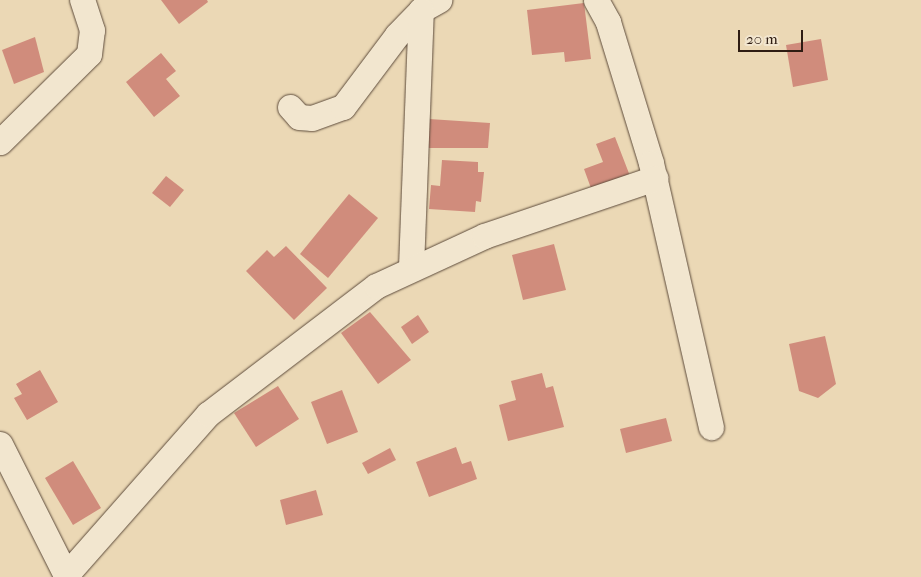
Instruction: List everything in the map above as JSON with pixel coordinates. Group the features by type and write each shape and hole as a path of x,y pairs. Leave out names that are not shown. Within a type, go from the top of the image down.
{"street":[{"path":"0,142 89,54 92,30 82,0"},
{"path":"596,0 608,22 655,178 711,427"},
{"path":"411,267 430,5"},
{"path":"290,107 299,117 312,118 343,107 430,5"},
{"path":"0,444 67,576 208,414 376,286 411,267 484,236 655,178"}],"building":[{"path":"161,0 207,0 208,2 179,24"},
{"path":"584,3 591,59 565,62 564,52 532,55 527,10"},
{"path":"35,37 44,72 14,84 2,50"},
{"path":"821,39 828,80 793,87 786,45"},
{"path":"161,53 176,71 166,79 180,96 154,117 126,82"},
{"path":"429,119 490,123 488,148 427,148"},
{"path":"615,137 630,176 592,191 584,169 603,162 596,144"},
{"path":"442,160 478,162 478,172 484,172 481,202 476,201 475,212 429,209 431,185 440,186"},
{"path":"166,176 184,190 170,207 152,193"},
{"path":"349,194 378,218 328,278 300,254"},
{"path":"554,244 566,290 523,300 512,255"},
{"path":"286,246 327,288 294,320 246,271 267,250 274,257"},
{"path":"370,312 411,360 378,384 341,333"},
{"path":"418,315 429,332 412,344 401,327"},
{"path":"825,336 836,384 818,398 799,391 789,344"},
{"path":"40,370 58,402 27,420 14,398 22,394 16,384"},
{"path":"542,373 546,388 553,386 564,427 508,441 499,405 516,400 511,381"},
{"path":"278,386 299,419 256,447 234,413"},
{"path":"342,390 358,432 327,444 311,402"},
{"path":"666,418 672,441 626,453 620,429"},
{"path":"456,447 462,464 471,461 477,479 429,497 416,462"},
{"path":"390,448 396,460 368,474 362,463"},
{"path":"73,461 101,508 73,525 45,478"},
{"path":"316,490 323,515 286,525 280,500"}]}
